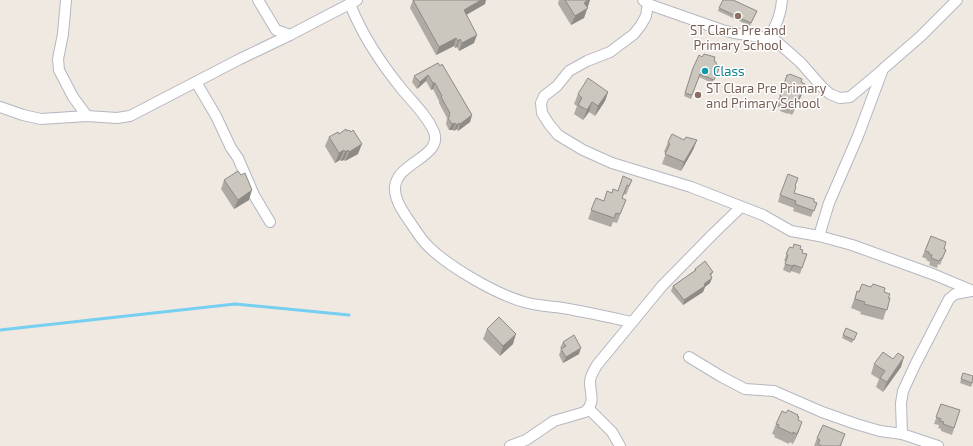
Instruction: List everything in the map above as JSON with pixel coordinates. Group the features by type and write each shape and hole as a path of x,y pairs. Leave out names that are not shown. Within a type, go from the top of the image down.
{"street":[{"path":"66,0 63,34 58,59 59,70 73,97 87,116"},
{"path":"258,0 276,30 290,36"},
{"path":"769,38 776,27 782,0"},
{"path":"645,2 722,30 769,38 778,42 796,58 822,87 830,94 840,98 850,97 921,36 957,0"},
{"path":"0,107 40,119 87,116 117,118 130,116 240,59 290,36 353,2 356,20 371,46 402,89 420,110 434,131 436,139 435,144 429,151 402,172 397,178 395,187 396,195 401,208 430,248 442,258 472,277 513,298 536,305 583,312 631,322"},
{"path":"645,2 648,10 646,16 634,34 610,52 587,61 569,71 557,86 544,96 541,103 542,113 558,135 571,144 596,157 630,170 691,188 763,215 791,231 852,245 935,275 972,291"},
{"path":"818,236 829,203 854,148 883,69"},
{"path":"196,82 216,116 238,158 254,194 270,222"},
{"path":"510,446 526,440 554,422 585,412 589,409 592,395 590,382 592,372 597,365 662,286 741,207"},
{"path":"902,434 902,396 915,365 949,299 955,294 972,291"},
{"path":"689,357 722,378 745,389 774,391 822,412 856,424 880,431 902,434 938,446"},
{"path":"589,409 612,432 620,446"}],"building":[{"path":"413,0 481,0 464,10 477,35 462,43 460,39 458,41 456,38 439,47"},
{"path":"565,0 588,0 584,3 588,8 575,16"},
{"path":"723,0 733,0 757,11 751,23 719,8"},
{"name":"Class","path":"704,54 715,57 714,61 720,66 714,80 700,74 692,95 685,93 699,55 702,57"},
{"path":"438,63 440,66 442,64 472,115 460,124 452,124 448,118 450,113 435,83 433,83 428,75 420,82 414,76"},
{"path":"790,74 802,79 801,82 805,84 796,105 792,103 791,105 784,102 785,98 780,96 787,75"},
{"path":"588,78 608,92 598,106 592,102 587,110 578,105 582,98 578,94"},
{"path":"346,129 347,131 349,130 351,132 353,130 362,144 349,152 348,150 345,152 344,150 339,153 329,137 338,132 339,134"},
{"path":"672,134 684,140 686,137 697,140 684,162 665,154 670,144 668,142"},
{"path":"238,171 241,175 245,173 252,190 238,200 224,180"},
{"path":"788,174 798,178 794,193 814,199 814,202 817,203 814,211 795,204 796,201 780,195"},
{"path":"623,176 632,180 629,186 627,185 622,198 626,200 620,214 616,213 614,218 591,210 596,198 604,201 607,191 612,193 613,189 618,191"},
{"path":"931,236 946,242 944,249 946,250 942,259 941,258 939,261 931,258 932,255 925,251"},
{"path":"794,244 801,246 800,249 803,250 802,253 807,254 802,268 785,264 788,255 786,254 790,247 793,248"},
{"path":"705,261 713,272 710,274 712,278 704,284 705,286 684,300 673,286 696,270 695,269"},
{"path":"862,284 871,287 873,284 885,288 884,292 890,294 888,298 890,298 887,310 864,304 865,302 855,299 857,291 859,292"},
{"path":"499,317 516,334 503,346 487,329"},
{"path":"846,328 857,333 854,340 843,335"},
{"path":"574,335 581,348 566,357 561,349 566,346 563,342"},
{"path":"883,352 893,359 898,353 904,357 887,382 880,378 885,371 874,364"},
{"path":"963,373 973,376 972,383 961,379"},
{"path":"941,404 960,410 954,428 943,424 944,422 940,421 941,419 936,417"},
{"path":"788,410 798,415 798,420 802,422 797,434 793,432 793,434 778,427 779,425 776,424 782,411 786,413"},
{"path":"823,425 845,434 840,446 822,446 818,444 820,440 817,438"}],"waterway":[{"path":"0,330 235,304 349,315"}],"place":[{"name":"ST Clara Pre and Primary School","path":"738,16"},
{"name":"Class","path":"705,71"},
{"name":"ST Clara Pre Primary and Primary School","path":"698,95"}]}
